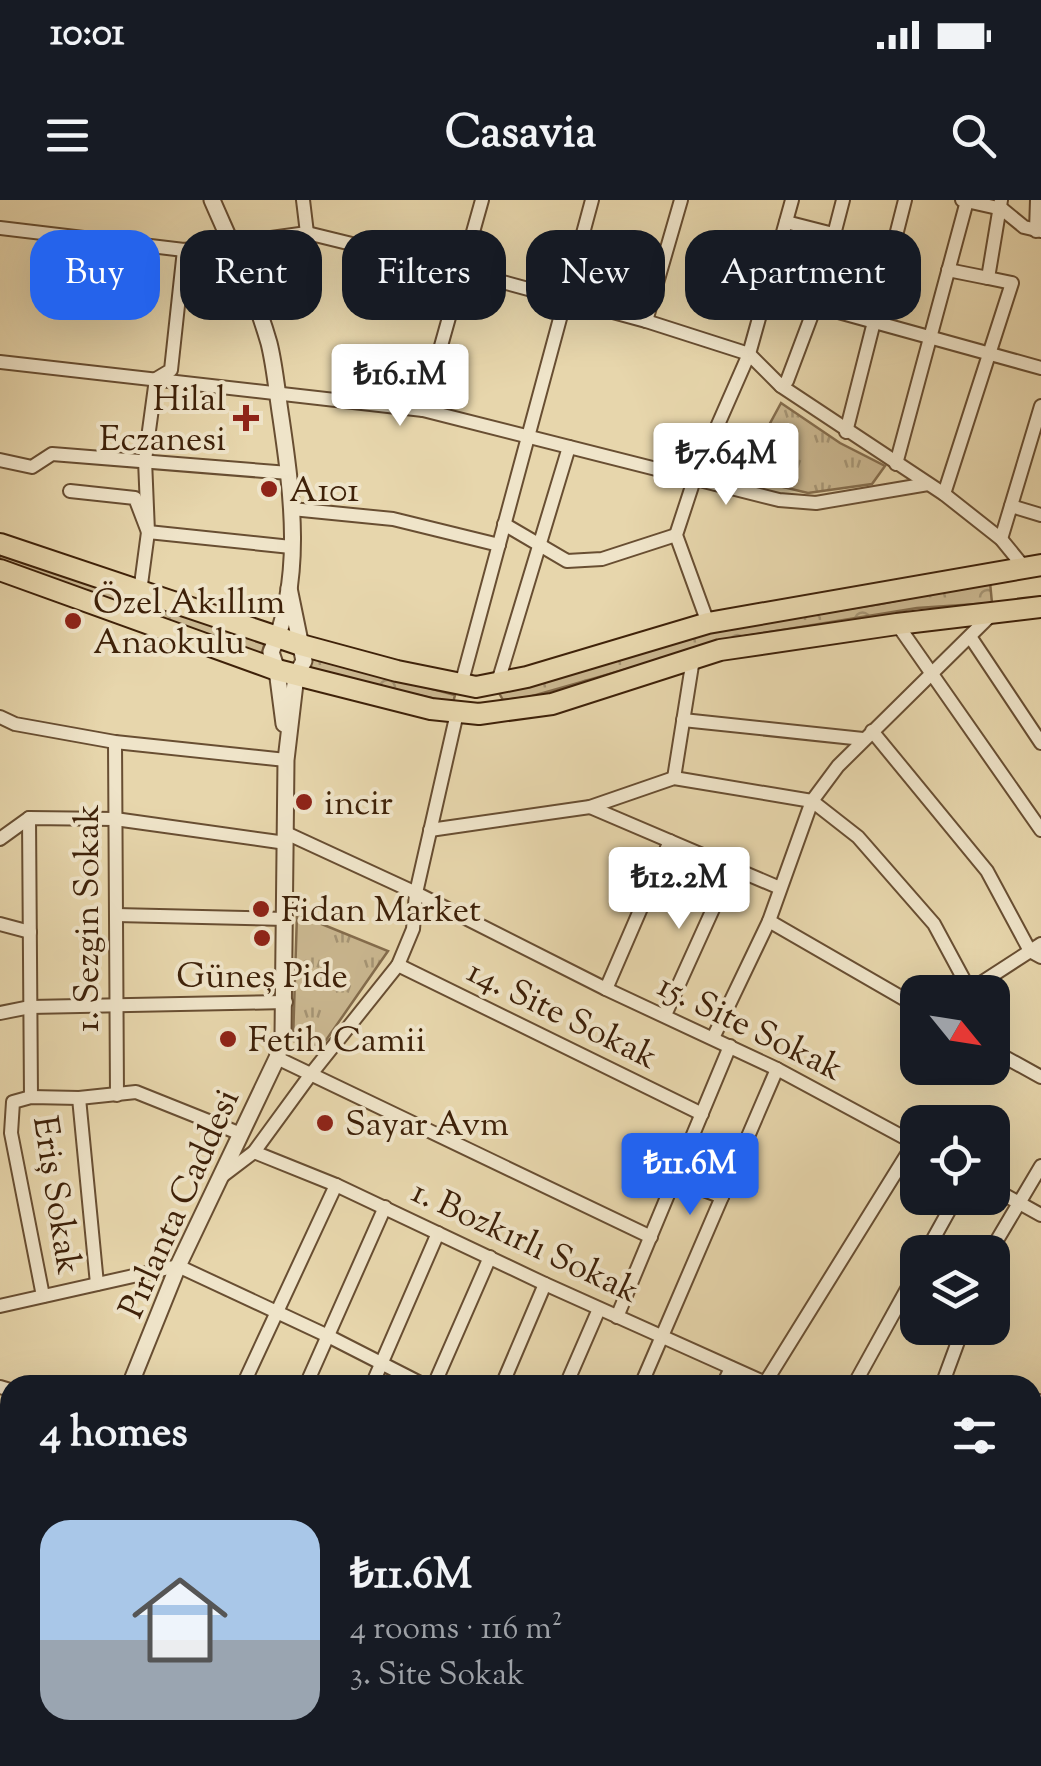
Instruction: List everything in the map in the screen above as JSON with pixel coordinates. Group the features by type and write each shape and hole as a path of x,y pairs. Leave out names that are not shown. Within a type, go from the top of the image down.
{"main road":[{"path":"0,544 301,645 476,687 527,677 708,622 1031,566"},
{"path":"1005,610 996,592 999,580 1031,566"},
{"path":"0,570 286,673 456,713 501,712 552,704 720,650 1040,608"},
{"path":"456,713 461,685"}],"street":[{"name":"Pırlanta Caddesi","path":"212,200 225,230"},
{"path":"303,200 307,230"},
{"path":"473,230 482,200"},
{"path":"584,230 592,200"},
{"path":"646,321 681,200"},
{"path":"784,230 792,200"},
{"path":"834,230 844,200"},
{"path":"897,230 905,200"},
{"path":"896,464 964,200 1001,205 1024,228 1038,231 1037,200"},
{"path":"988,278 1001,205"},
{"path":"786,222 817,230"},
{"path":"0,228 180,250"},
{"path":"944,494 1012,282 948,270"},
{"path":"156,379 172,370 180,290"},
{"name":"Pırlanta Caddesi","path":"134,1375 178,1266 277,1058 286,1002 286,673 271,652 279,638 288,588 292,509 278,394 269,343 260,320"},
{"path":"423,410 448,320"},
{"path":"461,685 558,320"},
{"path":"642,320 749,354 780,386 944,494 1031,566"},
{"path":"708,622 676,536 696,477 749,354 758,320"},
{"path":"780,386 786,381 810,320"},
{"path":"846,432 874,320 1041,368"},
{"path":"0,362 423,410 779,500 816,504 928,484"},
{"path":"140,592 148,532 146,460 156,379"},
{"path":"1000,539 1041,406"},
{"path":"498,682 569,447"},
{"path":"0,460 32,468 52,454 289,474"},
{"path":"70,490 135,498 148,532"},
{"path":"1010,506 1041,515"},
{"path":"292,509 394,519 498,545"},
{"path":"504,524 567,562 602,559 676,536"},
{"path":"148,532 291,547"},
{"name":"Pırlanta Caddesi","path":"286,673 304,661 288,588"},
{"path":"713,1038 769,921 812,801 868,735 1005,610"},
{"path":"897,624 1041,830"},
{"path":"972,638 1040,738"},
{"path":"674,778 693,659"},
{"path":"220,1178 254,1152 310,1074 398,965 413,929 416,892 456,713"},
{"path":"0,717 15,724 115,742 287,753"},
{"path":"683,720 868,735 987,871 1037,951 996,975"},
{"name":"1. Sezgin Sokak","path":"115,742 116,1095"},
{"path":"430,830 590,807 674,778 812,801 858,837 934,924 960,975"},
{"path":"590,807 780,888"},
{"path":"0,840 30,818"},
{"path":"30,818 31,1098 136,1092 241,1134"},
{"name":"15. Site Sokak","path":"30,818 116,819 286,838 416,892 606,989 777,1068 900,1135"},
{"path":"606,989 670,841"},
{"path":"665,1015 732,867"},
{"path":"116,915 286,919"},
{"path":"769,921 900,997"},
{"path":"0,924 30,932"},
{"name":"14. Site Sokak","path":"398,965 702,1114"},
{"path":"0,1013 30,1007 286,1002"},
{"path":"617,1316 730,1046"},
{"path":"277,1058 650,1237"},
{"path":"1010,1060 1041,1077"},
{"path":"645,1375 777,1068"},
{"name":"Eriş Sokak","path":"31,1098 13,1102 11,1134 43,1296"},
{"path":"79,1098 98,1284"},
{"name":"1. Bozkırlı Sokak","path":"254,1152 385,1207 747,1375"},
{"path":"1000,1235 1041,1166"},
{"path":"774,1375 900,1170"},
{"path":"675,1178 722,1198"},
{"path":"248,1375 336,1185"},
{"path":"1010,1198 1041,1214"},
{"path":"310,1375 385,1207"},
{"path":"376,1375 438,1233"},
{"path":"438,1375 490,1257"},
{"path":"0,1306 178,1266 406,1375"},
{"path":"506,1375 546,1284"},
{"path":"860,1375 900,1302"},
{"path":"570,1375 599,1309"},
{"path":"946,1375 957,1345"},
{"path":"728,1375 731,1368"}],"green space":[{"path":"781,403 840,443 885,466 872,484 808,493 741,477"},
{"path":"0,551 265,642 261,656 0,563"},
{"path":"990,582 992,603 917,608 739,637 529,697 503,700 499,693 501,688 709,631"},
{"path":"311,657 455,695 453,703 307,670"},
{"path":"297,914 388,951 322,1046 293,1041"}],"place":[{"name":"Hilal Eczanesi","path":"246,418"},
{"name":"A101","path":"269,489"},
{"name":"Özel Akıllım Anaokulu","path":"73,621"},
{"name":"incir","path":"304,802"},
{"name":"Fidan Market","path":"261,909"},
{"name":"Güneş Pide","path":"262,938"},
{"name":"Fetih Camii","path":"228,1039"},
{"name":"Sayar Avm","path":"325,1123"}]}
